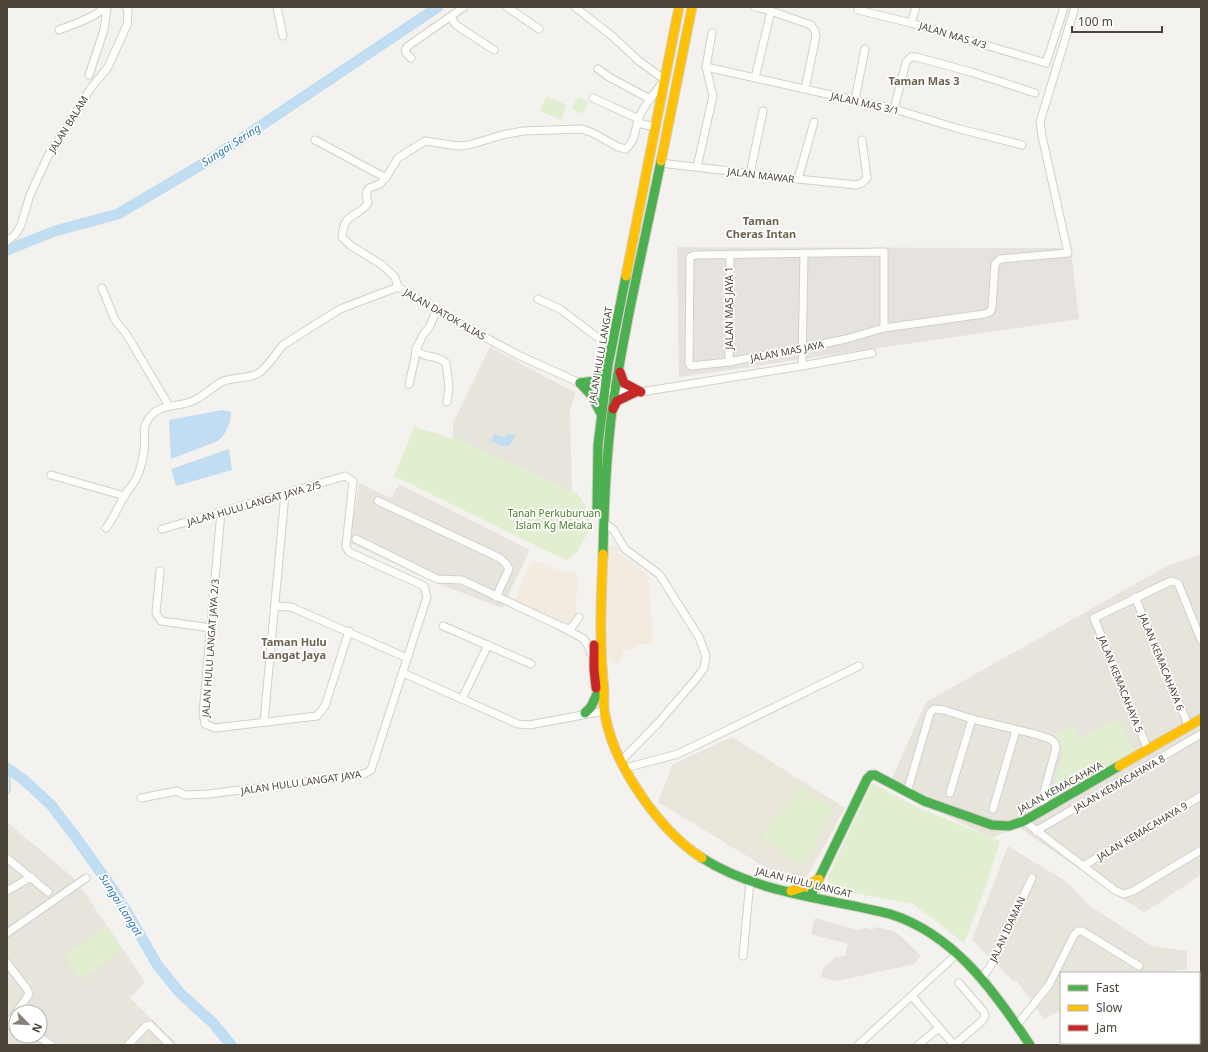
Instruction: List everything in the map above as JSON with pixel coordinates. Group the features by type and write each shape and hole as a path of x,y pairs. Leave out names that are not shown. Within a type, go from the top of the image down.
{"main road":[{"name":"JALAN HULU LANGAT","path":"604,711 599,703 594,669 598,445 601,414 608,365 679,7"},
{"name":"JALAN HULU LANGAT","path":"692,7 619,368 612,411 603,522 601,645 604,711 612,739 623,765 650,809 684,845 713,865 733,875 750,881 810,897 876,911 914,923 926,930 957,954 981,980 1030,1045"},
{"path":"580,383 594,381 608,365"},
{"path":"619,368 620,379 624,384 639,392"},
{"path":"580,383 596,401 601,414"},
{"path":"612,411 617,401 639,392"},
{"path":"585,713 591,707 597,694"},
{"name":"JALAN KEMACAHAYA","path":"810,897 867,779 871,775 875,775 924,801 992,825 1009,826 1024,821 1201,719"},
{"path":"791,891 806,886 819,879"}],"street":[{"path":"59,30 88,18 106,7"},
{"path":"89,75 104,30 106,7"},
{"name":"JALAN BALAM","path":"7,241 16,234 21,225 30,195 48,156 91,88 108,67 127,24 128,11 126,7"},
{"path":"277,7 283,36"},
{"path":"411,58 405,50 408,46 464,7"},
{"path":"506,7 539,29"},
{"path":"398,287 395,277 382,265 350,245 342,237 343,227 347,219 365,207 368,203 366,194 369,188 380,184 386,178 398,158 425,141 458,146 469,145 502,135 523,131 582,129 593,133 618,147 626,149 632,144 638,121 650,99 665,80 639,61 612,36 575,7"},
{"path":"755,7 811,25 815,31 816,36 804,89"},
{"path":"911,23 916,7"},
{"name":"JALAN MAS 4/3","path":"858,10 911,23 1046,63 1063,7"},
{"name":"JALAN MAS JAYA","path":"730,254 694,255 690,257 691,366 729,362 802,348 846,339 884,328 990,312 992,307 995,264 1000,259 1068,253 1040,122 1075,7"},
{"path":"755,78 771,11"},
{"path":"452,16 456,25 494,50"},
{"path":"697,167 713,96 706,68 712,33"},
{"path":"854,100 865,49"},
{"path":"894,109 906,62 911,57 916,57 971,72 1035,93"},
{"name":"JALAN MAS 3/1","path":"706,68 894,109 956,128 1022,144"},
{"path":"598,69 608,77 650,99"},
{"path":"593,98 638,121 655,127"},
{"path":"750,174 763,112"},
{"path":"798,179 814,122"},
{"path":"315,140 386,178"},
{"name":"JALAN MAWAR","path":"660,162 750,174 856,185 862,183 867,178 862,140"},
{"path":"730,254 884,252 884,328"},
{"path":"802,366 804,253"},
{"name":"JALAN MAS JAYA 1","path":"729,362 730,254"},
{"name":"JALAN DATOK ALIAS","path":"106,528 113,519 137,475 145,449 144,428 149,418 155,412 169,406 191,402 207,394 224,381 258,374 283,345 340,309 398,287 457,322 518,355 580,383 604,391 639,392 802,366 872,352"},
{"path":"102,288 115,320 127,335 169,406"},
{"path":"538,299 560,309 597,337 605,339 614,337"},
{"path":"409,384 416,349 423,335 430,326 437,309"},
{"path":"416,349 423,356 434,356 446,363 449,387 448,402"},
{"path":"51,475 125,496"},
{"name":"JALAN HULU LANGAT JAYA 2/5","path":"162,529 345,476"},
{"name":"JALAN HULU LANGAT JAYA","path":"141,798 177,791 182,794 190,795 232,791 364,774 371,770 427,597 424,586 349,552 346,546 353,481 345,476"},
{"path":"285,494 264,722 318,716 325,706 349,631"},
{"path":"378,501 500,558 509,569 496,596"},
{"name":"JALAN HULU LANGAT JAYA 2/3","path":"221,512 203,713 205,724 215,728 264,722"},
{"path":"603,522 613,529 625,549 659,574 699,637 706,656 704,668 696,679 623,765"},
{"path":"356,539 437,579 462,580 558,625 584,639 589,647 594,669"},
{"path":"160,571 156,613 161,620 211,628"},
{"path":"1135,597 1171,581 1178,583 1201,640"},
{"name":"JALAN KEMACAHAYA 5","path":"1135,597 1094,618 1148,750"},
{"name":"JALAN KEMACAHAYA 6","path":"1135,597 1188,726"},
{"path":"275,606 291,607 349,631 407,658"},
{"path":"558,625 568,629 572,628 579,617"},
{"path":"443,626 531,664"},
{"path":"462,699 488,645"},
{"path":"623,765 678,754 859,666"},
{"path":"403,673 518,724 529,725 585,713 604,711"},
{"path":"907,792 930,714 934,709 944,710 972,720 1035,734 1050,739 1055,743 1056,748 1044,792 1045,809"},
{"path":"950,793 972,720"},
{"path":"993,809 1016,730"},
{"name":"JALAN KEMACAHAYA 8","path":"1036,831 1201,734"},
{"name":"JALAN KEMACAHAYA 9","path":"1083,866 1201,796"},
{"path":"1024,821 1083,866 1116,890 1124,894 1201,850"},
{"path":"7,858 48,892"},
{"path":"7,891 31,877"},
{"path":"7,933 86,878"},
{"name":"JALAN IDAMAN","path":"981,980 990,965 1032,878"},
{"path":"743,956 750,881"},
{"path":"1016,1025 1049,984 1074,934 1078,931 1082,931 1139,966"},
{"path":"858,1045 957,954"},
{"path":"7,963 28,989 29,994 23,1004"},
{"path":"912,996 954,1045 982,1021 985,1016 984,1012 959,983"},
{"path":"128,1045 146,1026 150,1025 170,1045"},
{"path":"918,1045 939,1028"}],"shaded area":[{"path":"677,247 1057,248 1071,250 1079,319 679,377"},
{"path":"490,347 576,393 570,409 572,491 453,438 453,423"},
{"path":"359,483 391,498 399,484 530,550 502,608 434,582 350,543"},
{"path":"617,545 619,552 649,577 653,644 639,644 632,649 624,650 618,664 606,658 607,546"},
{"path":"1201,554 1201,875 1144,913 1018,827 992,838 919,802 889,785 926,702 1167,566"},
{"path":"535,560 561,571 577,573 576,627 514,601 526,571"},
{"path":"732,737 845,808 808,875 791,883 658,802 673,764"},
{"path":"7,822 76,880 145,982 130,998 178,1045 7,1045"},
{"path":"1008,846 1067,882 1090,906 1152,946 1187,951 1187,969 1166,972 1060,972 1060,1011 1044,1019 1017,981 1013,981 972,940"},
{"path":"815,918 857,930 867,928 872,930 876,927 896,932 921,956 914,964 837,981 821,977 823,968 836,957 845,956 848,944 811,934"}],"green space":[{"path":"546,96 567,105 561,120 540,111"},
{"path":"578,96 589,102 582,114 572,108"},
{"name":"Tanah Perkuburuan Islam Kg Melaka","path":"414,427 453,438 577,493 585,505 591,527 577,552 566,560 394,476"},
{"path":"1118,719 1135,751 1051,797 1063,750 1054,734 1072,725 1080,739"},
{"path":"872,783 919,808 1000,841 985,889 964,943 913,904 836,890 827,879"},
{"path":"801,786 833,808 803,867 761,837"},
{"path":"105,926 122,949 82,980 64,957"}],"water":[{"path":"222,410 231,412 230,422 224,435 218,441 171,459 169,420"},
{"path":"508,433 515,436 510,445 505,447 491,441 494,434 503,437"},
{"path":"229,449 232,470 176,486 171,469"}],"waterway":[{"name":"Sungai Sering","path":"7,250 55,231 118,214 211,159 438,7"},
{"name":"Sungai Langat","path":"7,768 24,780 51,805 112,888 158,966 180,993 213,1023 231,1045"},
{"path":"7,794 10,791 9,769"}],"traffic: fast":[{"path":"603,554 608,446 612,411 628,317 661,161"},
{"path":"597,511 598,445 608,365 626,276"},
{"path":"580,383 594,381 606,367"},
{"path":"580,383 592,396 600,412"},
{"path":"585,713 591,707 597,694"},
{"path":"810,897 867,779 871,775 875,775 924,801 992,825 1009,826 1024,821 1119,766"},
{"path":"702,858 747,880 794,894 890,914 913,923 934,935 971,967 1002,1005 1030,1045"}],"traffic: slow":[{"path":"626,276 679,7"},
{"path":"661,161 692,7"},
{"path":"603,554 601,657 604,709 610,735 618,755 641,796 670,831 702,858"},
{"path":"1119,766 1201,719"},
{"path":"791,891 806,886 819,879"}],"traffic: jam":[{"path":"620,372 624,383 641,392"},
{"path":"613,409 617,401 636,392"},
{"path":"594,645 596,688"}],"district":[{"name":"Taman Mas 3","path":"924,81"},
{"name":"Taman Cheras Intan","path":"761,227"},
{"name":"Taman Hulu Langat Jaya","path":"294,648"}]}
